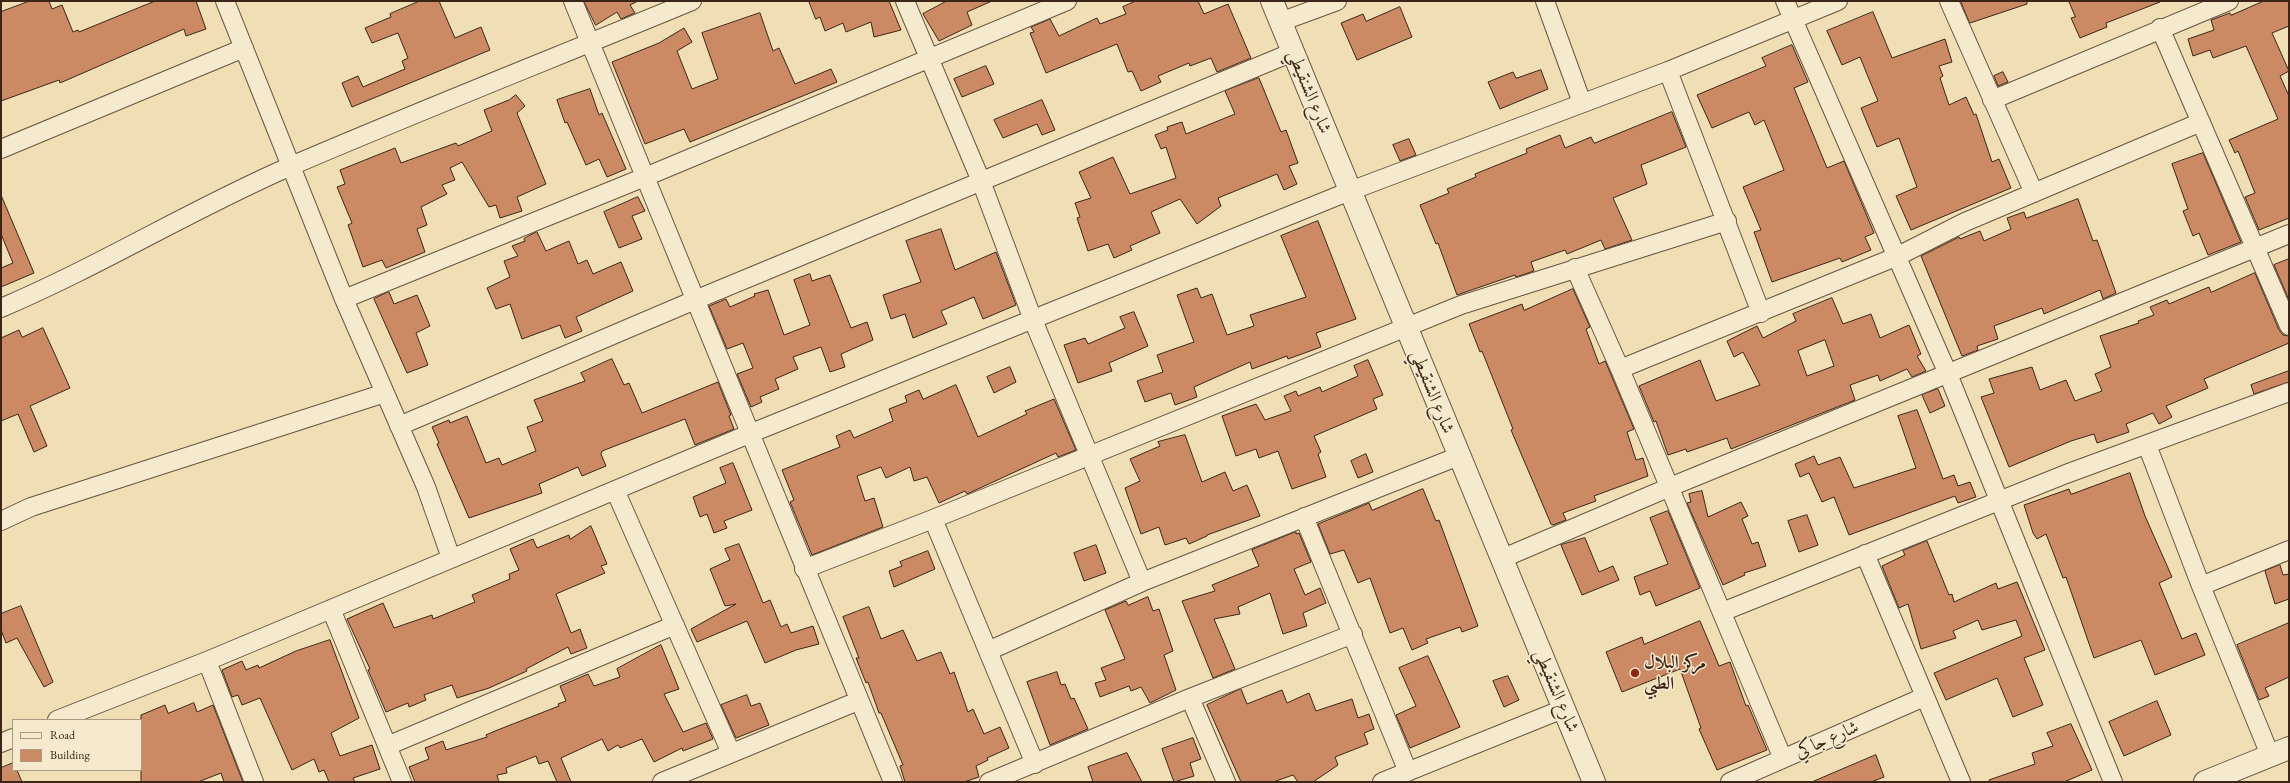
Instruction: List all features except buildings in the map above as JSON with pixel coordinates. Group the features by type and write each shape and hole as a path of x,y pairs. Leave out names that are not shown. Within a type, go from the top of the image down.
{"street":[{"path":"225,1 344,299 426,487 451,558"},
{"path":"572,1 804,569 893,782"},
{"path":"1,308 55,285 202,208 291,166 692,1"},
{"path":"905,1 980,181 1032,320 1142,582"},
{"path":"344,299 644,177 1067,1"},
{"name":"شارع الشنقيطي","path":"1272,1 1594,782"},
{"path":"1280,22 1337,1"},
{"path":"1545,1 1582,103"},
{"path":"1785,1 1792,20 1898,256 1948,374 1998,501 2113,782"},
{"path":"60,719 207,661 749,434 1350,191 1668,71 1838,1"},
{"path":"1949,1 2034,193"},
{"path":"1992,100 2160,28 2230,1"},
{"path":"2160,28 2289,326"},
{"path":"1,149 244,48"},
{"path":"399,426 695,300 1293,52"},
{"path":"1668,71 1761,312"},
{"path":"1620,369 1898,256 1965,222 2201,122"},
{"path":"804,569 933,519 1461,305 1727,221"},
{"path":"1501,559 1670,487 2289,234"},
{"path":"1575,268 1670,487 1783,759"},
{"path":"1722,612 1998,501 2289,392"},
{"path":"1,521 31,507 385,393"},
{"path":"2147,445 2201,586 2280,751 2205,782"},
{"path":"988,651 1142,582 1459,456"},
{"path":"615,490 731,753"},
{"path":"1304,517 1408,772"},
{"path":"933,519 1035,764"},
{"path":"2201,586 2289,550"},
{"path":"1865,554 1924,697 1962,782"},
{"path":"331,609 402,782"},
{"path":"388,746 674,625"},
{"path":"989,782 1190,698 1353,634"},
{"path":"207,661 254,782"},
{"name":"شارع جاكي","path":"1730,782 1924,697"},
{"path":"1190,698 1226,782"},
{"path":"662,782 858,700"},
{"path":"1382,782 1563,709"},
{"path":"1,743 12,738"}],"place":[{"name":"مركز البلال الطبي","path":"1635,673"}]}
